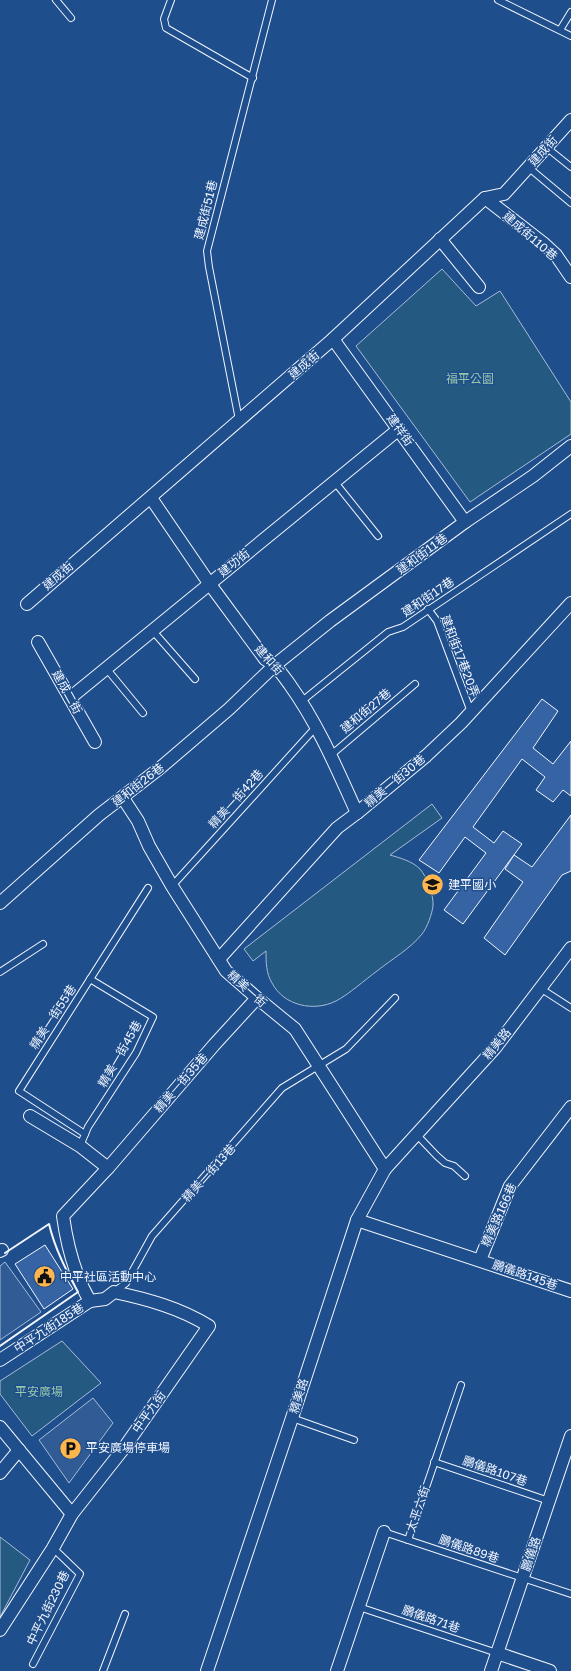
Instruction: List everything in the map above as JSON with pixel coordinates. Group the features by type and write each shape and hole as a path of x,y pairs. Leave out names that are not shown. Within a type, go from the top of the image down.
{"street":[{"name":"建成街","path":"27,604 334,339 440,239 486,198 504,194 571,120"},
{"name":"建成街110巷","path":"486,198 556,255 571,277"},
{"path":"440,239 479,287"},
{"name":"建祥街","path":"334,339 465,522"},
{"name":"建功街","path":"70,698 399,429"},
{"name":"建和街11巷","path":"275,665 330,621 465,522 533,476 571,446"},
{"name":"建和街","path":"151,498 209,583 265,659 275,665 302,702 331,755 357,813"},
{"name":"精美一街30巷","path":"219,959 337,828 426,756 471,713 512,665 571,603"},
{"name":"建成二街","path":"38,642 94,742"},
{"name":"建和街26巷","path":"0,903 99,815 160,768 229,709 275,665"},
{"name":"精美一街","path":"123,798 138,821 149,846 172,886 226,971 295,1029 317,1066 385,1169"},
{"name":"精美路","path":"207,1671 357,1220 385,1169 417,1136 495,1048 571,948"},
{"name":"精美一街35巷","path":"108,1168 214,1045 257,998"},
{"name":"精美路166巷","path":"357,1220 480,1260 510,1186 571,1107"},
{"path":"30,1116 80,1146 108,1168"},
{"name":"中平九街185巷","path":"0,1360 90,1301 80,1285 65,1230 63,1216 108,1168"},
{"name":"鵬儀路145巷","path":"480,1260 571,1291"},
{"name":"精美一街13巷","path":"90,1301 105,1299 114,1292"},
{"name":"中平九街","path":"0,1630 53,1548 72,1514 124,1448 209,1326 195,1318 146,1299 114,1292"},
{"path":"0,1427 72,1514"},
{"name":"鵬儀路","path":"491,1671 571,1436"},
{"path":"0,1473 19,1450"},
{"name":"太平六街","path":"337,1671 384,1532"},
{"path":"497,1653 550,1671"}],"lane":[{"path":"56,0 71,18"},
{"path":"171,0 164,19 166,28 253,78"},
{"name":"建成街51巷","path":"239,420 207,251 272,0"},
{"path":"498,0 571,36"},
{"path":"560,30 571,12"},
{"path":"546,147 571,167"},
{"path":"528,167 571,203"},
{"path":"334,481 378,536"},
{"name":"建和街17巷","path":"302,702 388,632 403,627 571,514"},
{"name":"建和街17巷20弄","path":"428,609 437,621 471,713"},
{"path":"152,630 195,679"},
{"path":"106,668 143,713"},
{"name":"建和街27巷","path":"331,755 415,684"},
{"name":"精美一街42巷","path":"172,886 316,727"},
{"name":"精美一街55巷","path":"86,1134 19,1091 148,888"},
{"path":"0,972 42,944"},
{"name":"精美一街45巷","path":"80,1146 136,1053 153,1017 90,979"},
{"path":"540,988 571,1008"},
{"name":"精美一街13巷","path":"114,1292 126,1283 152,1236 282,1088 346,1048 395,998"},
{"path":"417,1136 445,1163 454,1166 465,1176"},
{"name":"太平六街","path":"384,1532 408,1540 460,1385"},
{"path":"292,1418 354,1440"},
{"name":"鵬儀路107巷","path":"434,1462 549,1501"},
{"name":"鵬儀路89巷","path":"408,1540 571,1594"},
{"name":"中平九街230巷","path":"33,1664 80,1574 53,1548"},
{"name":"鵬儀路71巷","path":"359,1607 497,1653"},
{"path":"103,1671 125,1614"}],"green space":[{"name":"福平公園","path":"442,269 476,306 500,291 571,402 571,434 470,502 356,346"},
{"path":"432,804 442,818 390,855 406,860 417,866 423,872 431,892 433,906 429,921 422,934 383,967 336,1001 318,1006 309,1006 300,1005 284,997 277,991 270,979 267,967 266,951 253,961 244,949"},
{"name":"平安廣場","path":"62,1341 101,1383 32,1436 0,1394 0,1381"},
{"path":"0,1537 30,1560 0,1617"}],"shaded area":[{"path":"5,1262 41,1312 0,1340 0,1266"},
{"name":"平安廣場停車場","path":"93,1398 113,1423 69,1483 39,1440"}],"building":[{"path":"542,699 558,711 533,748 553,764 571,741 571,796 563,790 553,802 536,790 545,777 522,759 473,827 494,843 503,831 522,844 463,924 444,910 486,853 465,837 439,873 419,860"},
{"path":"571,815 571,871 562,875 505,955 484,938 523,882 505,869 514,855 532,867"},
{"name":"中平社區活動中心","path":"45,1245 73,1289 44,1309 15,1264"}],"wall":[{"path":"0,1346 78,1292 58,1251 49,1224 5,1253"}],"place":[{"name":"建平國小","path":"432,885"},
{"name":"中平社區活動中心","path":"44,1277"},
{"name":"平安廣場停車場","path":"70,1448"}]}
